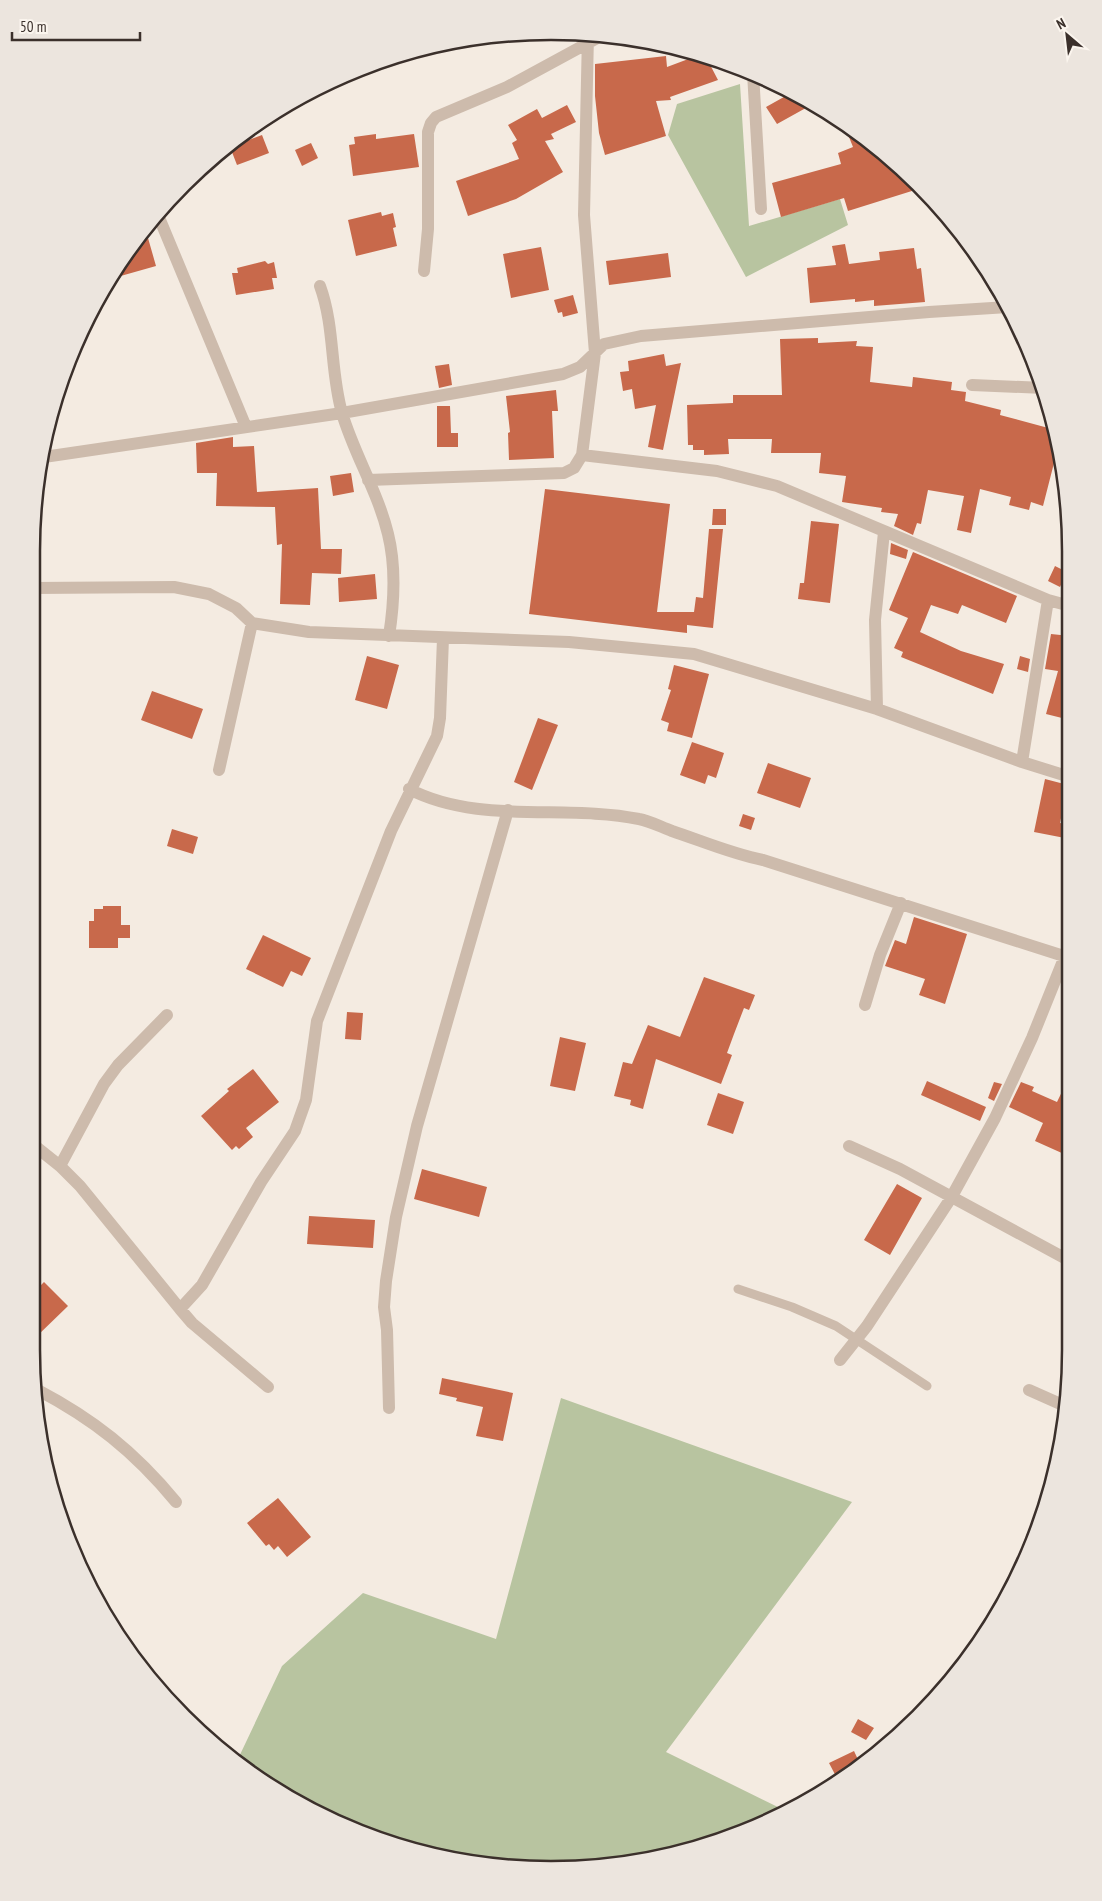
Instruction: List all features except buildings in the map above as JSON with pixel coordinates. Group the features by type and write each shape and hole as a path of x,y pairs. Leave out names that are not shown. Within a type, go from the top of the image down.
{"street":[{"path":"424,271 428,229 428,132 431,123 436,117 507,88 583,41"},
{"path":"368,480 564,473 574,468 582,455 595,353 584,215 588,41"},
{"path":"754,82 761,208"},
{"path":"161,222 246,427"},
{"path":"320,286 329,314 335,374 342,413 388,534 394,576 389,636"},
{"path":"49,456 342,413 563,374 580,367 604,344 641,336 1000,308"},
{"path":"972,385 1035,388"},
{"path":"582,455 717,471 777,486 1048,600 1062,604"},
{"path":"877,709 875,620 884,532"},
{"path":"40,588 174,587 192,589 209,594 236,608 252,623 309,632 569,642 694,654 877,709 1022,762 1062,774"},
{"path":"1022,762 1048,600"},
{"path":"219,770 252,623"},
{"path":"180,1308 202,1286 261,1182 295,1131 306,1100 317,1021 391,831 437,736 440,718 442,638"},
{"path":"410,789 441,801 482,808 640,819 743,856 901,903 1062,955"},
{"path":"388,1408 384,1307 396,1217 417,1126 508,810"},
{"path":"865,1005 880,955 901,903"},
{"path":"840,1360 857,1340 951,1198 995,1118 1062,969"},
{"path":"60,1166 104,1084 118,1065 168,1015"},
{"path":"849,1146 900,1169 1062,1256"},
{"path":"40,1150 80,1186 192,1323 268,1387"},
{"path":"1029,1390 1059,1403"},
{"path":"42,1392 62,1402 128,1449 176,1502"}],"lane":[{"path":"738,1289 792,1307 836,1326 927,1386"}],"green space":[{"path":"740,84 749,226 840,199 848,225 746,277 668,135 677,104"},
{"path":"561,1398 852,1502 666,1752 778,1807 747,1822 683,1844 618,1857 551,1861 484,1857 419,1844 355,1822 295,1793 240,1755 282,1666 363,1593 496,1639"}]}
